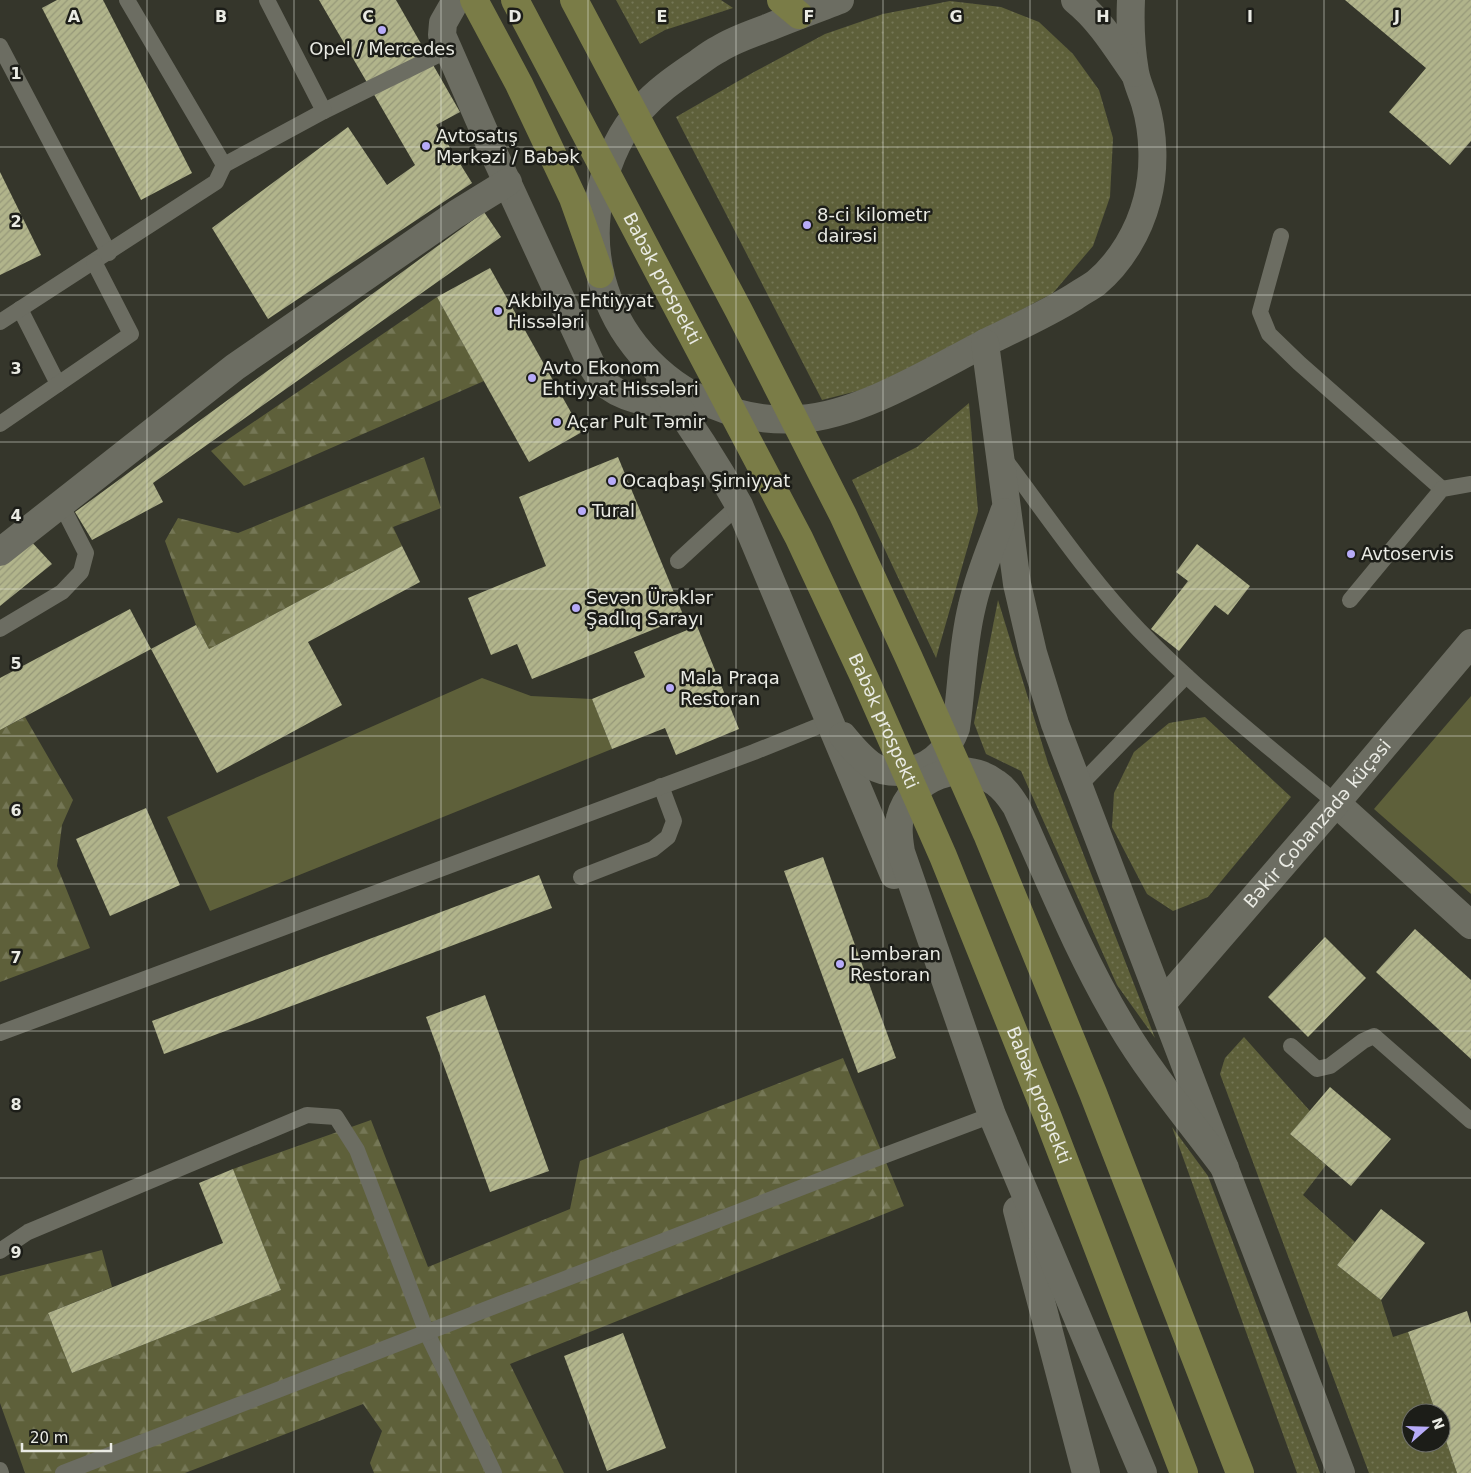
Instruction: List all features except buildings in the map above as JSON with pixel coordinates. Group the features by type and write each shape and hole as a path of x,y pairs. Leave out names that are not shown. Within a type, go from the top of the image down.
{"main road":[{"path":"456,0 443,23 442,35 495,156 592,366 603,382 623,396 772,420 802,419 832,414 895,389 1053,309 1095,284 1111,269 1127,248 1137,227 1147,200 1151,170 1152,137 1146,105 1135,74 1130,0"},
{"path":"474,0 519,84 573,198 612,310 631,342 677,405 715,462 739,505 1143,1473"},
{"name":"Babək prospekti","path":"515,0 800,538 865,679 943,856 1043,1106 1184,1473"},
{"path":"574,0 734,302 834,497 909,658 987,834 1094,1093 1240,1473"},
{"path":"600,274 595,239 599,196 605,171 620,138 640,110 664,85 721,47 790,8 840,0"},
{"path":"1075,0 1088,10 1109,36 1135,74"},
{"path":"0,552 235,366 456,214 508,182"},
{"path":"631,342 657,371 687,393 714,407 742,416"},
{"path":"985,343 1016,584 1033,653 1055,724 1341,1473"},
{"path":"831,722 852,747 875,768 892,772 908,772 932,762 944,752 952,740 956,728 965,640 972,605 984,565 1005,509"},
{"name":"Bəkir Çobanzadə küçəsi","path":"1162,1004 1336,804 1471,643"},
{"path":"1086,1473 992,1115 901,852 898,834 900,818 906,802 917,788 936,776 954,771 975,772 995,781 1007,792 1016,806 1084,956 1120,1022 1149,1068 1225,1168"},
{"path":"1336,804 1471,925"}],"lane":[{"path":"127,0 224,165"},
{"path":"267,0 324,111"},
{"path":"0,46 109,253"},
{"path":"0,322 216,182 224,165 324,111 448,50"},
{"path":"1281,236 1260,312 1269,334 1299,363 1442,489"},
{"path":"0,424 131,334 94,262"},
{"path":"20,309 58,384"},
{"path":"998,450 1099,586 1139,630 1186,676 1336,804"},
{"path":"1350,600 1442,489 1471,484"},
{"path":"0,629 62,592 81,572 86,553 61,504"},
{"path":"678,561 739,505"},
{"path":"1078,787 1186,676"},
{"path":"0,1033 831,722"},
{"path":"581,877 653,849 668,837 674,821 661,786"},
{"path":"1291,1046 1317,1068 1330,1066 1364,1041 1374,1036 1471,1121"},
{"path":"0,1251 28,1232 307,1115 336,1117 357,1150 427,1333 494,1473"},
{"path":"63,1473 992,1115"}],"green space":[{"path":"616,0 721,0 733,8 665,30 640,44"},
{"path":"950,1 1001,7 1039,22 1073,54 1099,90 1113,138 1110,197 1093,246 1053,293 942,352 869,388 822,400 676,117 825,34 883,14"},
{"path":"437,297 484,381 244,486 211,451"},
{"path":"969,403 978,511 936,658 852,480 917,447"},
{"path":"424,457 441,508 393,527 402,546 209,649 196,625 165,541 178,518 238,533"},
{"path":"998,600 1048,763 1155,1038 1117,985 1021,771 986,754 974,723"},
{"path":"482,678 531,696 592,699 612,749 210,911 167,817"},
{"path":"1471,696 1471,894 1374,809"},
{"path":"25,717 73,800 62,825 57,866 90,948 0,982 0,730"},
{"path":"1205,717 1291,797 1208,897 1173,911 1147,894 1112,827 1114,793 1134,752 1169,723"},
{"path":"1244,1037 1310,1111 1290,1134 1326,1165 1303,1195 1355,1242 1337,1265 1381,1300 1393,1337 1408,1332 1433,1403 1401,1403 1401,1453 1450,1453 1457,1473 1369,1473 1220,1074 1225,1058"},
{"path":"843,1058 904,1206 510,1364 564,1473 374,1473 370,1463 382,1431 363,1404 185,1473 25,1473 0,1403 0,1276 102,1250 112,1287 48,1313 72,1373 281,1290 233,1169 371,1120 428,1267 570,1209 580,1161"},
{"path":"1172,1127 1208,1176 1320,1473 1297,1473"}],"place":[{"name":"Opel / Mercedes","path":"382,30"},
{"name":"Avtosatış Mərkəzi / Babək","path":"426,146"},
{"name":"8-ci kilometr dairəsi","path":"807,225"},
{"name":"Akbilya Ehtiyyat Hissələri","path":"498,311"},
{"name":"Avto Ekonom Ehtiyyat Hissələri","path":"532,378"},
{"name":"Açar Pult Təmir","path":"557,422"},
{"name":"Ocaqbaşı Şirniyyat","path":"612,481"},
{"name":"Tural","path":"582,511"},
{"name":"Avtoservis","path":"1351,554"},
{"name":"Sevən Ürəklər Şadlıq Sarayı","path":"576,608"},
{"name":"Mala Praqa Restoran","path":"670,688"},
{"name":"Ləmbəran Restoran","path":"840,964"}]}
